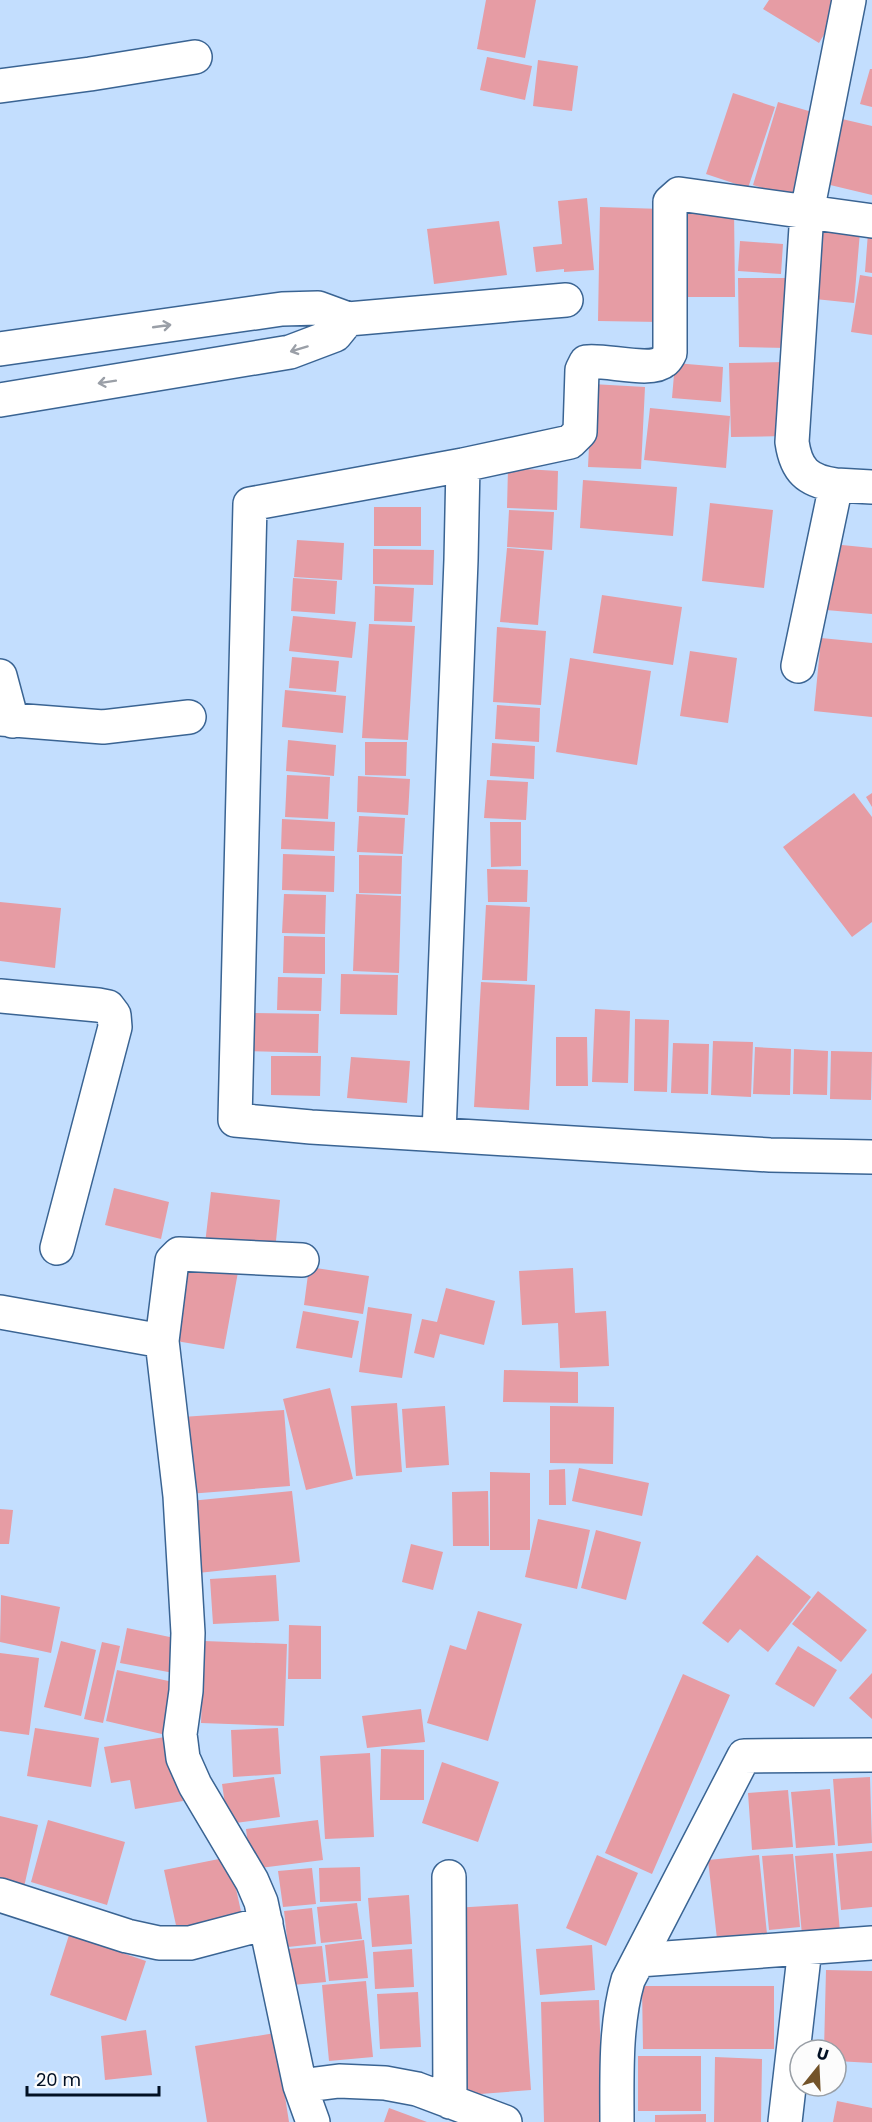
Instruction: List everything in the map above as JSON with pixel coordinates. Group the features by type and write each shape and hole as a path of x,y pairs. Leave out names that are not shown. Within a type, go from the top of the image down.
{"street":[{"path":"849,0 807,212 792,442 795,459 801,471 812,478 836,484 872,487"},
{"path":"0,86 195,57"},
{"path":"872,221 678,194 670,202 670,353 663,363 652,366 598,360 586,362 582,370 580,432 570,442 463,465 250,504 235,1120 311,1127 770,1155 872,1157"},
{"path":"0,349 282,309 318,308 348,319 566,300"},
{"path":"0,400 290,352 335,335 348,319"},
{"path":"439,1134 463,465"},
{"path":"798,666 836,484"},
{"path":"0,676 6,720 103,727 189,717"},
{"path":"0,996 98,1005 108,1007 114,1015 115,1027 57,1248"},
{"path":"302,1260 179,1254 172,1262 162,1341 180,1496 188,1633 186,1691 180,1734 183,1758 195,1785 252,1881 261,1902 300,2086 313,2122"},
{"path":"0,1312 162,1341"},
{"path":"617,2122 617,2061 622,2002 628,1980 744,1755 872,1755"},
{"path":"449,1877 450,2102"},
{"path":"0,1895 159,1943 190,1943 266,1923"},
{"path":"639,1960 872,1942"},
{"path":"785,2122 805,1948"},
{"path":"300,2086 339,2081 385,2083 417,2089 505,2122"}],"building":[{"path":"486,0 536,0 525,58 477,49"},
{"path":"769,0 844,1 819,43 763,9"},
{"path":"487,57 532,66 525,100 480,90"},
{"path":"538,60 578,66 572,111 533,106"},
{"path":"870,69 872,69 872,107 860,104"},
{"path":"733,93 775,107 748,188 706,174"},
{"path":"778,102 819,114 794,198 753,185"},
{"path":"842,119 872,126 872,195 826,184"},
{"path":"587,198 594,270 564,272 564,269 536,272 533,247 562,244 558,201"},
{"path":"600,207 662,209 660,322 598,321"},
{"path":"734,208 735,297 681,297 680,209"},
{"path":"499,221 507,275 434,284 427,229"},
{"path":"812,227 860,232 854,303 805,298"},
{"path":"868,233 872,233 872,273 865,272"},
{"path":"740,241 783,244 781,274 738,271"},
{"path":"860,275 872,277 872,335 851,332"},
{"path":"738,278 787,278 788,348 739,347"},
{"path":"785,362 787,436 731,437 729,363"},
{"path":"675,363 723,367 721,402 672,398"},
{"path":"592,384 645,387 641,469 588,467"},
{"path":"650,408 730,416 726,468 644,460"},
{"path":"508,468 558,471 557,510 507,508"},
{"path":"583,480 677,487 673,536 580,528"},
{"path":"710,503 773,510 764,588 702,581"},
{"path":"374,507 421,507 421,546 374,546"},
{"path":"509,510 554,512 552,550 507,547"},
{"path":"297,540 344,543 342,580 294,577"},
{"path":"832,544 872,548 872,614 826,610"},
{"path":"507,548 544,551 538,625 500,622"},
{"path":"373,549 434,550 433,585 373,584"},
{"path":"293,578 337,581 335,614 291,611"},
{"path":"375,586 414,588 412,622 374,621"},
{"path":"602,595 682,607 673,665 593,653"},
{"path":"293,616 356,622 352,658 289,651"},
{"path":"369,624 415,626 408,740 362,738"},
{"path":"497,627 546,631 541,705 493,702"},
{"path":"821,638 872,643 872,717 814,711"},
{"path":"690,651 737,658 728,723 680,716"},
{"path":"292,657 339,661 336,692 289,688"},
{"path":"570,658 651,671 637,765 556,752"},
{"path":"285,690 346,696 343,733 282,727"},
{"path":"497,705 540,708 539,742 495,739"},
{"path":"288,740 336,745 334,776 286,771"},
{"path":"365,742 407,742 406,776 365,775"},
{"path":"492,743 535,746 534,779 490,776"},
{"path":"287,775 330,777 328,819 285,817"},
{"path":"358,776 410,779 408,815 357,812"},
{"path":"487,780 528,782 526,820 484,818"},
{"path":"854,793 872,817 872,922 852,937 783,847"},
{"path":"872,793 872,807 866,797"},
{"path":"359,816 405,818 403,854 357,852"},
{"path":"282,819 335,822 334,851 281,849"},
{"path":"490,822 521,822 521,866 491,867"},
{"path":"283,854 335,856 334,892 282,890"},
{"path":"359,855 402,856 401,894 359,893"},
{"path":"487,869 528,870 527,902 488,902"},
{"path":"284,894 326,895 325,934 282,933"},
{"path":"356,894 401,896 399,973 353,971"},
{"path":"0,902 61,908 55,968 0,961"},
{"path":"486,905 530,907 527,981 482,980"},
{"path":"284,936 325,937 325,974 283,973"},
{"path":"341,974 398,975 397,1015 340,1014"},
{"path":"278,977 322,978 321,1011 277,1010"},
{"path":"481,982 535,985 529,1110 474,1107"},
{"path":"595,1009 630,1011 628,1083 592,1082"},
{"path":"249,1013 319,1014 318,1053 249,1051"},
{"path":"635,1019 669,1020 667,1092 634,1091"},
{"path":"556,1037 587,1037 588,1086 556,1086"},
{"path":"713,1041 753,1042 751,1097 711,1095"},
{"path":"673,1043 709,1044 708,1094 671,1093"},
{"path":"755,1047 791,1049 790,1095 753,1094"},
{"path":"794,1049 828,1051 827,1095 793,1094"},
{"path":"831,1051 872,1052 871,1100 830,1099"},
{"path":"271,1056 321,1056 320,1096 271,1095"},
{"path":"351,1057 410,1061 407,1103 347,1098"},
{"path":"114,1188 169,1202 161,1239 105,1225"},
{"path":"211,1192 280,1200 275,1251 205,1244"},
{"path":"189,1263 238,1272 224,1349 176,1341"},
{"path":"309,1267 369,1276 363,1314 304,1305"},
{"path":"573,1268 575,1313 606,1311 609,1366 560,1368 558,1323 522,1325 519,1271"},
{"path":"446,1288 495,1301 484,1345 440,1334 434,1358 414,1353 422,1319 437,1322"},
{"path":"368,1307 412,1314 402,1378 359,1372"},
{"path":"303,1311 359,1321 352,1358 296,1348"},
{"path":"504,1370 578,1372 578,1403 503,1402"},
{"path":"330,1388 353,1479 306,1490 283,1399"},
{"path":"397,1403 402,1472 356,1476 351,1406"},
{"path":"445,1406 449,1465 406,1468 402,1409"},
{"path":"550,1406 614,1407 613,1464 550,1463"},
{"path":"284,1410 290,1486 188,1494 182,1417"},
{"path":"579,1468 649,1483 642,1516 572,1501"},
{"path":"565,1469 566,1505 549,1505 549,1470"},
{"path":"490,1472 530,1473 530,1550 490,1550"},
{"path":"292,1491 300,1562 198,1573 190,1501"},
{"path":"488,1491 489,1546 453,1546 452,1492"},
{"path":"0,1509 13,1510 9,1544 0,1544"},
{"path":"538,1519 590,1530 577,1589 525,1577"},
{"path":"596,1530 641,1542 626,1600 581,1588"},
{"path":"411,1544 443,1552 433,1590 402,1582"},
{"path":"757,1555 811,1597 768,1652 740,1629 728,1643 702,1623"},
{"path":"276,1575 279,1621 213,1624 210,1579"},
{"path":"818,1591 867,1630 841,1662 792,1624"},
{"path":"1,1595 60,1607 51,1653 0,1642"},
{"path":"478,1611 522,1624 488,1741 427,1723 450,1645 466,1650"},
{"path":"289,1625 321,1626 321,1679 288,1679"},
{"path":"127,1628 184,1640 179,1674 120,1663"},
{"path":"61,1641 96,1650 81,1716 44,1707"},
{"path":"204,1641 287,1644 284,1726 201,1723"},
{"path":"102,1642 120,1646 103,1723 84,1719"},
{"path":"798,1646 837,1670 814,1707 775,1684"},
{"path":"0,1653 39,1658 29,1735 0,1731"},
{"path":"117,1670 178,1683 166,1735 106,1721"},
{"path":"872,1673 872,1719 849,1698"},
{"path":"683,1674 730,1695 652,1874 605,1853"},
{"path":"421,1709 425,1742 367,1748 362,1716"},
{"path":"35,1728 99,1738 91,1787 27,1776"},
{"path":"278,1728 281,1774 233,1777 231,1730"},
{"path":"171,1736 183,1801 135,1809 130,1780 111,1783 104,1747"},
{"path":"381,1749 424,1750 424,1800 380,1800"},
{"path":"370,1753 374,1837 325,1839 320,1756"},
{"path":"442,1762 499,1782 478,1842 422,1823"},
{"path":"274,1777 280,1817 228,1824 222,1784"},
{"path":"870,1777 872,1843 838,1846 833,1779"},
{"path":"830,1789 835,1845 796,1848 791,1792"},
{"path":"788,1790 793,1847 752,1850 748,1793"},
{"path":"0,1816 38,1825 24,1887 0,1881"},
{"path":"48,1820 125,1842 107,1905 31,1882"},
{"path":"318,1820 323,1860 251,1869 246,1829"},
{"path":"872,1851 872,1907 841,1910 836,1854"},
{"path":"833,1853 840,1932 802,1935 795,1856"},
{"path":"793,1854 800,1927 769,1930 762,1856"},
{"path":"597,1855 638,1873 606,1946 566,1928"},
{"path":"759,1855 767,1934 717,1939 708,1860"},
{"path":"229,1857 244,1925 179,1939 164,1870"},
{"path":"360,1867 361,1901 320,1902 319,1868"},
{"path":"312,1868 316,1904 283,1907 278,1871"},
{"path":"409,1895 412,1944 372,1947 368,1898"},
{"path":"357,1903 362,1939 321,1943 317,1907"},
{"path":"518,1904 531,2090 467,2095 454,1908"},
{"path":"312,1908 316,1944 288,1947 284,1911"},
{"path":"69,1935 146,1961 126,2021 50,1995"},
{"path":"364,1940 368,1978 329,1981 325,1945"},
{"path":"592,1945 595,1990 540,1995 536,1949"},
{"path":"322,1946 326,1982 292,1985 288,1949"},
{"path":"412,1949 414,1987 375,1989 373,1952"},
{"path":"826,1970 872,1971 872,2063 848,2062 848,2038 824,2038"},
{"path":"366,1981 373,2057 329,2061 322,1985"},
{"path":"642,1986 774,1986 774,2049 643,2049"},
{"path":"418,1992 421,2047 380,2049 377,1994"},
{"path":"599,2000 603,2122 544,2122 541,2002"},
{"path":"146,2030 152,2075 105,2080 101,2036"},
{"path":"275,2033 289,2122 207,2122 195,2046"},
{"path":"638,2056 701,2056 701,2111 638,2111"},
{"path":"715,2057 762,2059 761,2122 714,2122"},
{"path":"837,2101 872,2108 872,2122 833,2122"},
{"path":"389,2108 427,2122 384,2122"},
{"path":"706,2114 706,2122 655,2122 655,2115"}]}
